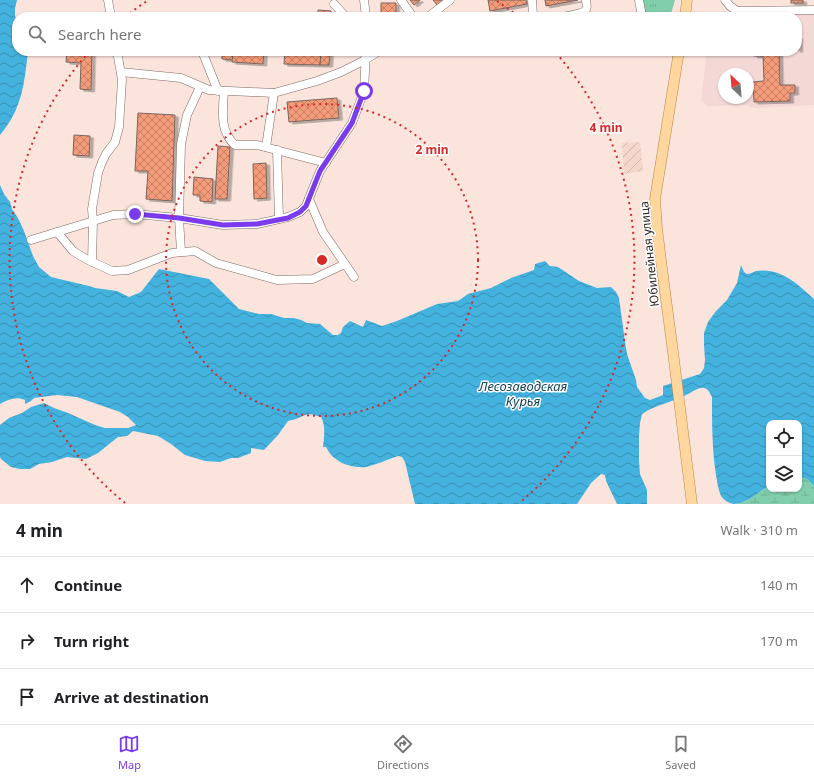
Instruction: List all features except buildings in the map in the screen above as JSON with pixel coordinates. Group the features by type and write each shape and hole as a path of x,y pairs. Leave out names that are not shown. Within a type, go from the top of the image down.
{"main road":[{"path":"686,12 687,0"},
{"name":"Юбилейная улица","path":"678,56 655,200 661,261 692,504"}],"street":[{"path":"108,0 110,12"},
{"path":"364,0 365,12"},
{"path":"401,0 409,12"},
{"path":"434,12 450,0"},
{"path":"532,0 533,12"},
{"path":"584,12 587,8 586,0"},
{"path":"639,0 641,12"},
{"path":"725,0 737,11 814,10"},
{"path":"334,4 341,12"},
{"path":"92,262 92,209 98,173 102,162 115,142 119,127 122,80 118,56"},
{"path":"204,56 221,91 223,124 231,142 235,145 257,145 326,162"},
{"path":"31,240 114,215 135,214 179,218 223,225 257,224 288,218 300,212 306,206 320,171 352,123 364,91 365,56"},
{"path":"121,72 181,78 208,90 274,94 341,72 371,56"},
{"path":"182,252 179,218 181,144 187,115 200,87"},
{"path":"266,147 274,94"},
{"path":"277,150 279,219"},
{"path":"309,199 323,232 354,277"},
{"path":"57,232 73,251 112,271 128,270 172,253 195,251 216,263 277,280 313,279 345,264"}],"shaded area":[{"path":"814,10 814,105 751,108 747,105 708,106 701,100 706,56 802,56 802,12 711,12"},
{"path":"640,142 643,171 624,174 622,143"}],"green space":[{"path":"642,0 675,0 671,12 644,12"},
{"path":"802,478 807,479 814,486 814,504 737,504 746,501 766,488 766,492 802,492"}],"water":[{"path":"0,0 17,0 15,12 12,12 12,56 27,56 21,96 13,116 0,135"},
{"name":"Лесозаводская Курья","path":"0,185 18,218 39,267 51,277 95,288 117,291 129,297 141,292 159,269 209,279 239,309 259,314 271,314 284,318 294,318 307,323 320,324 333,335 338,335 341,333 343,327 350,321 363,327 366,320 382,326 437,304 458,301 468,294 491,288 511,278 534,270 535,264 545,261 550,266 558,267 579,281 597,288 611,287 616,292 619,298 627,354 637,387 645,398 650,400 663,395 663,386 700,374 704,368 704,333 708,322 727,300 737,283 741,265 744,272 747,274 765,270 781,274 795,282 814,299 814,486 807,479 802,478 802,420 766,420 766,488 743,502 734,504 725,500 719,491 712,436 712,397 707,389 704,388 697,389 678,399 642,414 639,436 639,461 640,474 647,490 647,504 617,504 606,481 605,475 601,474 591,483 577,504 415,504 405,462 402,457 398,456 366,467 342,463 333,457 326,447 323,447 323,420 321,417 310,414 288,421 278,435 264,450 251,448 251,453 220,462 205,461 185,455 158,436 133,431 127,436 118,437 98,453 86,459 67,457 52,462 39,464 30,469 20,469 11,467 0,457 0,425 9,418 22,413 31,407 44,403 105,428 128,428 136,425 120,412 77,397 57,395 34,398 25,404 25,400 16,398 9,399 0,404"}],"route":[{"path":"135,214 179,218 223,225 257,224 288,218 300,212 306,206 320,171 352,123 364,91"}]}
